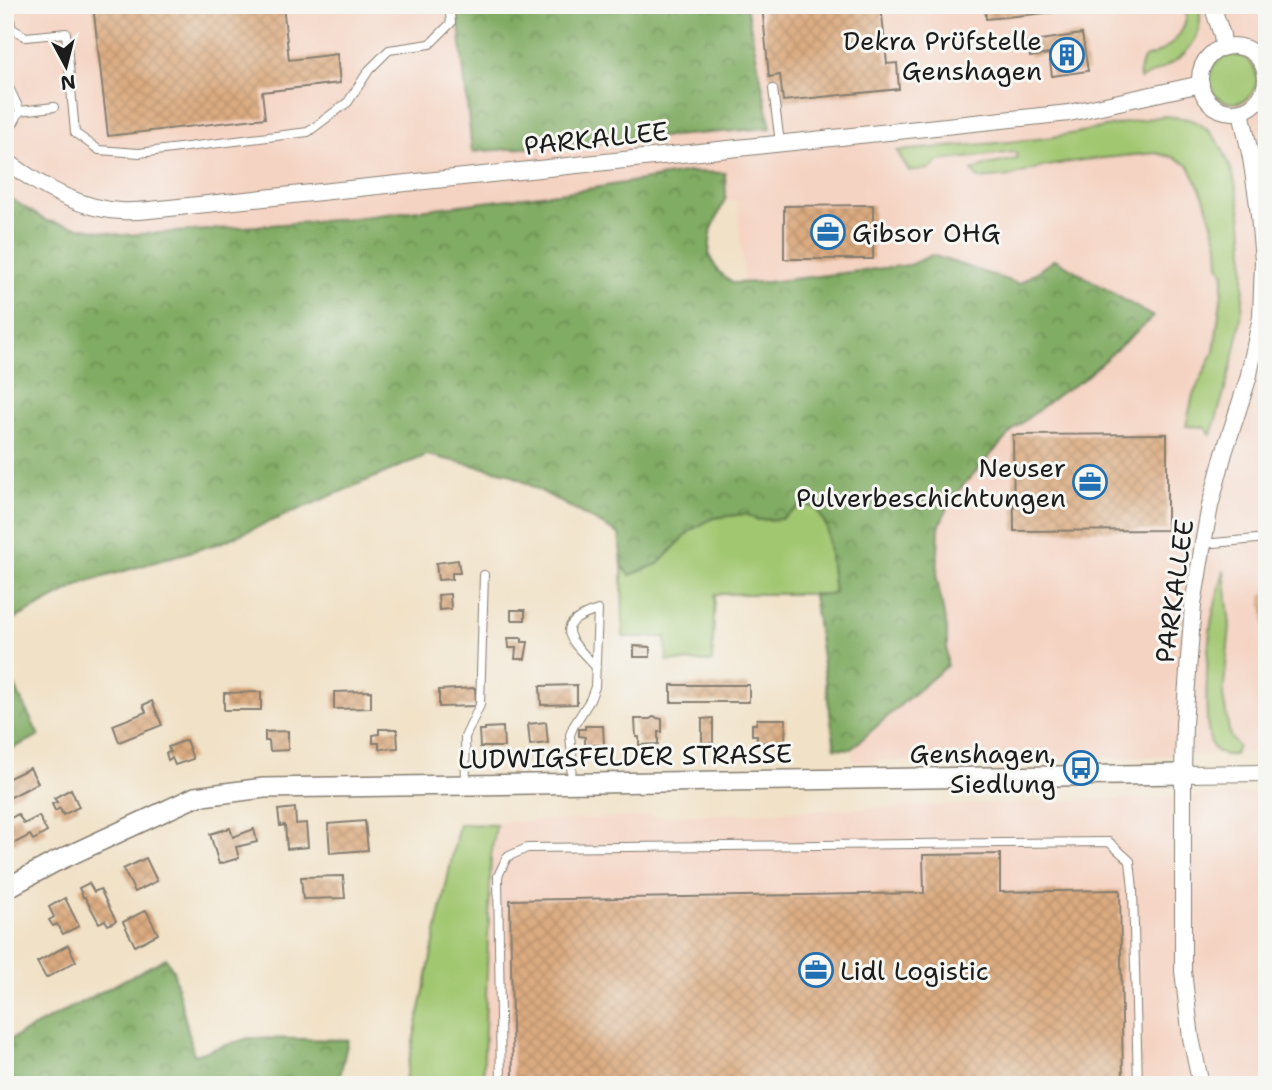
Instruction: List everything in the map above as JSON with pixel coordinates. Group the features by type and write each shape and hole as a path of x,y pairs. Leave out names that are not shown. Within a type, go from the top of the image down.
{"street":[{"path":"1212,5 1223,47"},
{"path":"1223,47 1244,47 1254,52 1266,70 1264,91 1259,100 1241,111 1220,109 1211,103 1201,84 1201,72 1205,62 1223,47"},
{"name":"PARKALLEE","path":"5,160 51,191 87,205 120,211 174,208 1069,113 1201,84"},
{"name":"PARKALLEE","path":"1201,1085 1191,1038 1183,971 1183,775 1188,657 1203,544 1224,453 1248,379 1261,317 1261,186 1241,111"},
{"name":"LUDWIGSFELDER STRASSE","path":"5,890 53,863 195,797 264,788 1267,773"}],"lane":[{"path":"9,5 11,28 26,37 66,33 75,133 99,150 139,153 308,132 348,102 369,70 389,50 430,44 451,23 449,5"},
{"path":"5,79 20,111"},
{"path":"773,89 780,143"},
{"path":"20,111 54,107"},
{"path":"5,132 12,126 20,111"},
{"path":"1203,544 1267,538"},
{"path":"466,785 465,737 480,705 484,575"},
{"path":"571,783 570,735 595,687 597,655 598,610 579,616 569,631 570,639 596,667"},
{"path":"501,1085 498,876 507,857 527,848 1110,842 1130,861 1138,1085"}],"shaded area":[{"path":"5,5 1267,5 1267,752 1122,758 853,762 850,718 745,291 737,201 87,262 5,220"},
{"path":"1267,793 1267,1085 404,1085 459,824"}],"green space":[{"path":"457,5 746,5 771,128 472,152"},
{"path":"1186,5 1199,5 1198,33 1193,44 1175,61 1140,79 1143,60 1163,50 1180,34 1186,21"},
{"path":"1233,55 1250,62 1257,79 1250,96 1233,103 1216,96 1209,79 1216,62"},
{"path":"1165,116 1191,120 1209,132 1222,150 1239,200 1244,255 1241,317 1231,368 1211,435 1205,427 1186,426 1193,395 1214,352 1224,274 1219,265 1218,244 1204,197 1189,166 1176,158 1156,153 1083,160 1011,176 979,179 972,171 1017,159 1016,152 939,161 930,169 909,171 897,151 1053,137"},
{"path":"689,172 725,173 726,197 711,231 709,255 718,271 732,283 768,282 909,265 932,255 1019,284 1055,259 1153,317 1081,381 1059,394 1014,429 950,500 939,528 937,579 947,631 947,666 851,749 835,748 813,595 834,594 827,527 817,509 804,504 781,519 758,520 745,514 713,518 691,530 658,564 630,575 622,566 619,534 508,473 427,455 220,543 83,583 5,624 5,195 47,221 122,235 345,219 582,190"},
{"path":"803,504 817,509 827,527 834,594 715,594 712,662 667,661 666,637 623,637 622,566 631,575 658,564 691,530 713,518 745,514 758,520 781,519"},
{"path":"1224,570 1230,626 1223,696 1230,736 1238,747 1234,755 1226,755 1214,749 1210,740 1207,708 1211,624"},
{"path":"5,666 39,736 5,752"},
{"path":"459,824 496,825 491,856 483,1085 404,1085"},
{"path":"166,958 173,970 194,1055 249,1038 348,1040 338,1085 5,1085 5,1042"}],"building":[{"path":"93,5 283,5 289,60 337,54 340,83 262,92 265,118 108,136"},
{"path":"762,5 881,5 887,64 897,63 899,89 783,101 780,75 769,77"},
{"path":"985,5 1104,5 1104,7 986,19"},
{"name":"Dekra Prüfstelle Genshagen","path":"1082,34 1088,71 1052,76 1049,54 1030,57 1027,42"},
{"name":"Gibsor OHG","path":"873,205 873,259 784,259 784,206"},
{"name":"Neuser Pulverbeschichtungen","path":"1167,434 1167,530 1014,531 1013,435"},
{"path":"458,560 460,573 452,573 452,579 438,580 436,563"},
{"path":"1267,593 1267,633 1265,633 1261,594"},
{"path":"450,594 451,609 439,610 438,595"},
{"path":"511,610 525,610 525,620 511,620"},
{"path":"508,638 522,638 522,642 528,642 525,659 515,659 516,648 509,648"},
{"path":"634,646 650,647 650,657 634,657"},
{"path":"577,685 577,704 541,705 540,686"},
{"path":"671,685 749,685 749,702 671,702"},
{"path":"475,688 476,706 439,707 439,690"},
{"path":"371,691 371,708 334,709 334,692"},
{"path":"261,692 261,710 224,710 224,693"},
{"path":"152,701 162,725 119,742 113,725 146,712 143,705"},
{"path":"713,718 713,743 702,743 702,719"},
{"path":"635,719 662,719 658,744 639,745"},
{"path":"757,719 786,719 785,742 757,743 757,735 752,735 752,724 756,724"},
{"path":"546,722 548,743 530,745 528,724"},
{"path":"585,726 603,726 604,745 585,745 585,737 579,736 579,729 585,729"},
{"path":"503,727 504,747 480,747 479,730"},
{"path":"379,729 397,729 398,748 379,749 379,743 373,743 373,735 379,734"},
{"path":"288,731 288,750 270,751 269,741 265,741 265,732"},
{"path":"186,740 193,759 175,765 172,758 168,760 168,747"},
{"path":"30,768 38,783 5,800 5,780"},
{"path":"71,789 79,807 63,815 60,808 55,811 52,804 57,802 54,798"},
{"path":"295,808 296,824 306,823 308,847 287,849 285,825 280,826 278,810"},
{"path":"18,814 24,824 39,816 47,832 33,840 30,835 5,848 5,821"},
{"path":"365,821 368,850 330,853 328,824"},
{"path":"230,828 233,837 254,829 257,842 236,847 239,858 219,864 210,834"},
{"name":"Lidl Logistic","path":"1000,854 1000,892 1120,890 1123,1085 513,1085 510,900 924,893 923,855"},
{"path":"146,858 157,881 135,892 123,869"},
{"path":"343,876 345,898 303,899 301,877"},
{"path":"89,883 94,892 100,889 116,921 108,925 105,920 99,923 79,888"},
{"path":"65,898 79,926 63,934 57,924 53,926 49,920 54,917 49,907"},
{"path":"146,910 158,934 135,946 123,922"},
{"path":"68,945 76,961 46,978 37,962"}],"place":[{"name":"Dekra Prüfstelle Genshagen","path":"1067,55"},
{"name":"Gibsor OHG","path":"828,232"},
{"name":"Neuser Pulverbeschichtungen","path":"1090,482"},
{"name":"Genshagen, Siedlung","path":"1081,768"},
{"name":"Lidl Logistic","path":"816,970"}]}
